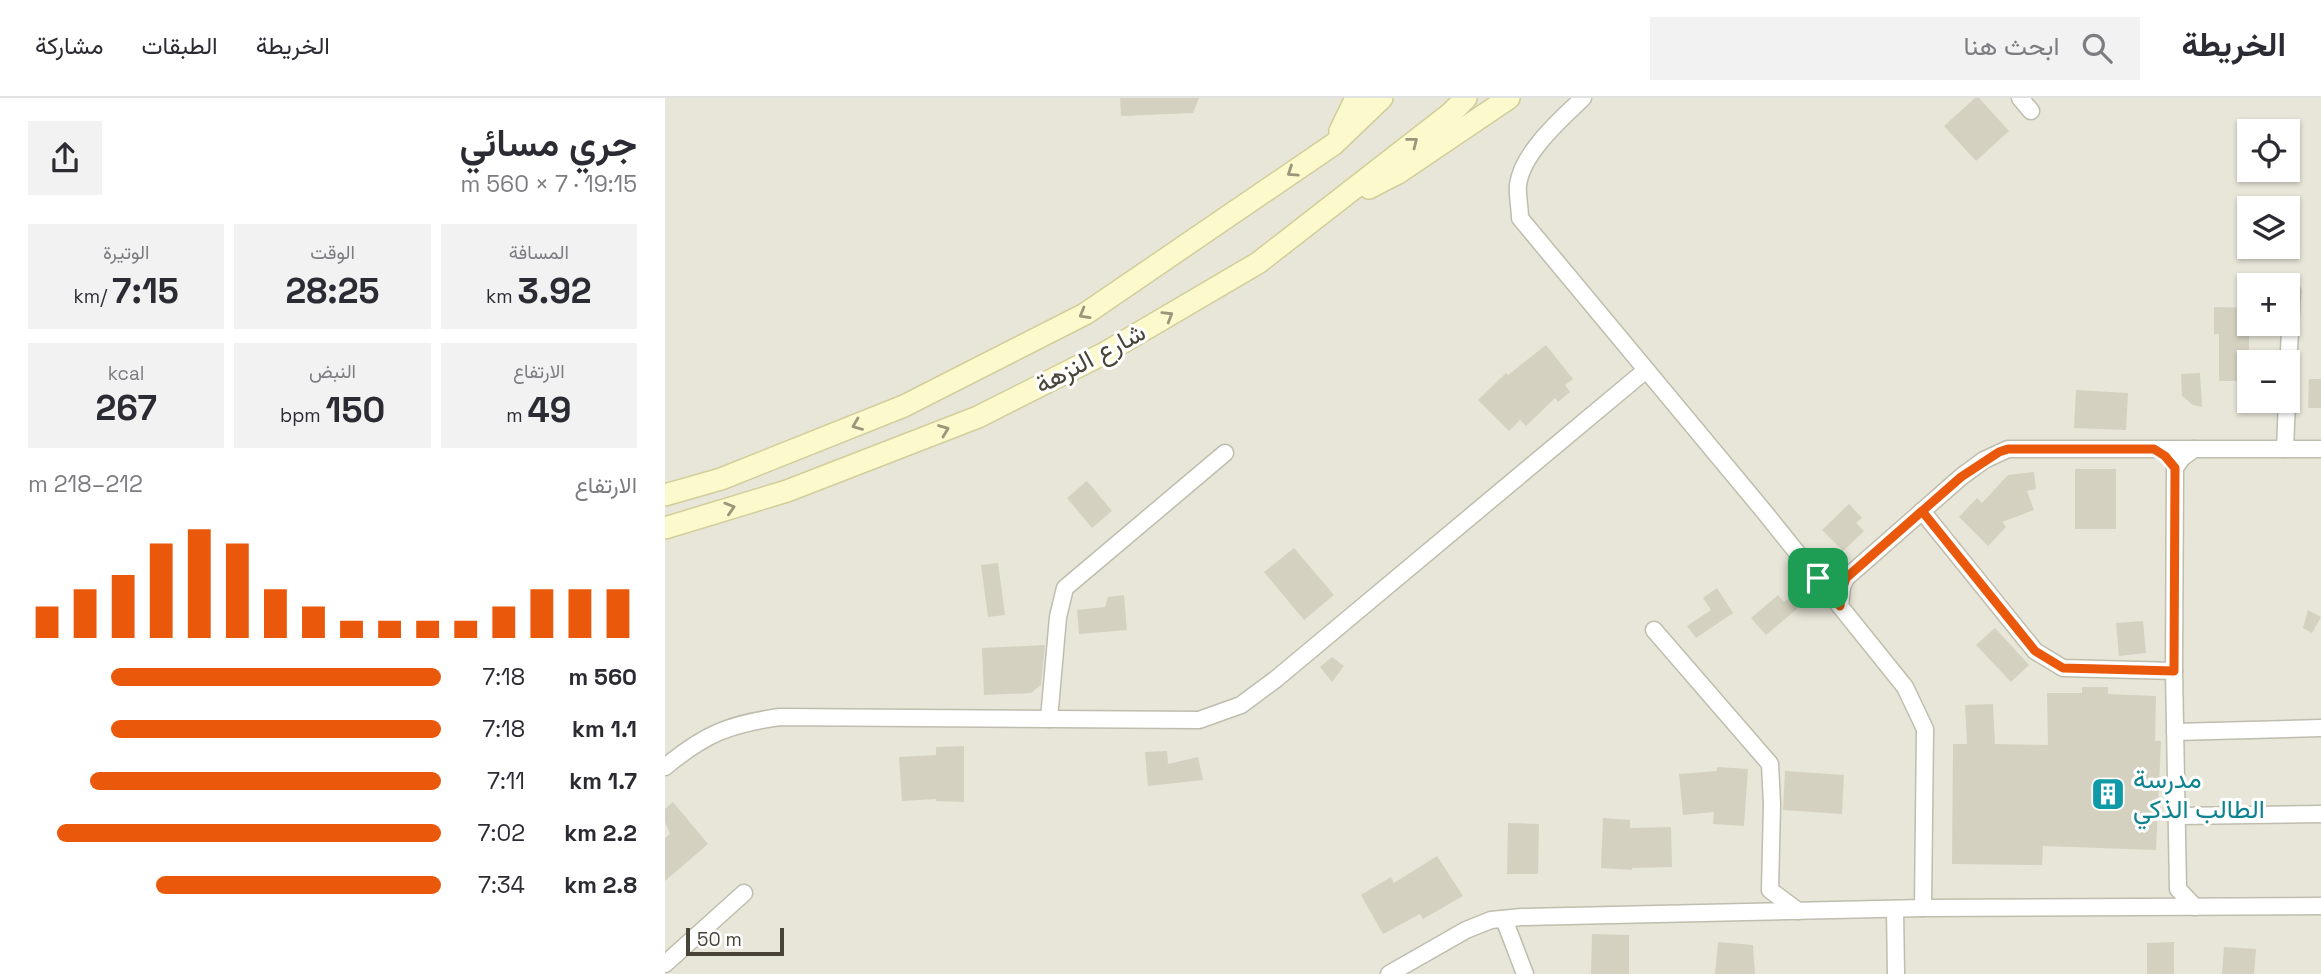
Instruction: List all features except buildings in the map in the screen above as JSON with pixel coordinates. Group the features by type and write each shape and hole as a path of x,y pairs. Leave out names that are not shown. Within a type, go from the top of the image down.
{"main road":[{"path":"1334,144 1356,98"},
{"name":"شارع النزهة","path":"665,495 721,479 904,406 1085,314 1334,144 1382,98"},
{"name":"شارع النزهة","path":"665,528 787,491 978,417 1103,354 1258,262 1451,113 1466,98"},
{"path":"1324,211 1398,173 1509,98"}],"street":[{"path":"1583,98 1543,136 1527,162 1518,184 1520,218 1905,687 1925,729 1923,908"},
{"path":"665,767 688,748 718,731 743,722 780,717 1199,720 1241,705 1276,679 1646,370"},
{"path":"2284,449 2286,413"},
{"path":"1840,606 1846,578 1971,469 2008,449 2321,449"},
{"path":"2154,449 2165,456 2175,468"},
{"path":"2166,907 2179,891 2174,671 2175,468 2182,458 2194,449"},
{"path":"1049,719 1058,617 1065,588 1226,453"},
{"path":"1922,511 2035,651 2063,668 2174,671"},
{"path":"1818,578 1829,581 1846,578"},
{"path":"1654,631 1770,764 1770,890 1752,912"},
{"path":"2175,732 2321,728"},
{"path":"2178,816 2321,814"},
{"path":"1770,890 1797,911"},
{"path":"2179,891 2195,907"},
{"path":"665,964 744,893"},
{"path":"1389,974 1466,930 1490,920 1923,908 2321,906"},
{"path":"1895,909 1896,974"},
{"path":"1504,919 1525,974"}],"shaded area":[{"path":"665,98 2321,98 2321,974 665,974"}],"place":[{"name":"مدرسة الطالب الذكي","path":"2108,794"}],"route":[{"path":"1818,578 1829,581 1846,578 1922,511 1971,469 2008,449 2154,449 2165,456 2175,468 2174,671 2063,668 2035,651 1922,511 1846,578 1840,606 1818,578"}]}
